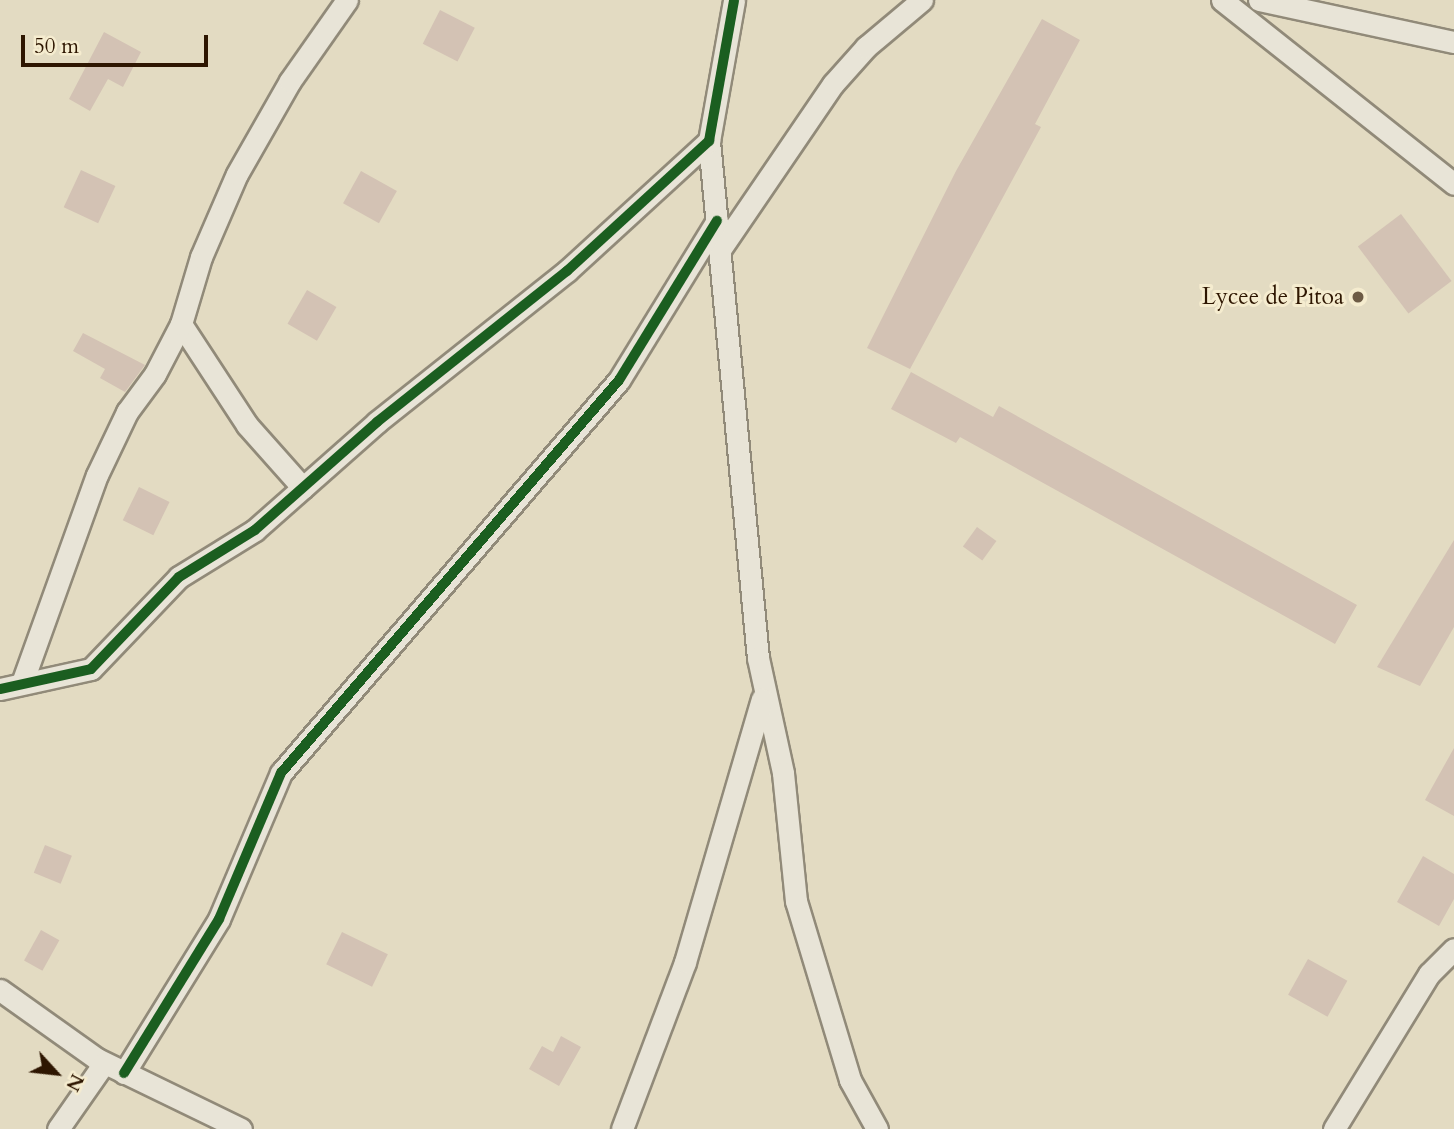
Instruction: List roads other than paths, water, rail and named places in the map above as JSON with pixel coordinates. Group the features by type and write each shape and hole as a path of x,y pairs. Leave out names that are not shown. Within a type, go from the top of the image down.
{"street":[{"path":"22,683 97,475 127,412 155,374 181,324 201,257 237,174 290,81 347,0"},
{"path":"734,0 709,141 763,696 783,773 796,901 850,1080 877,1129"},
{"path":"719,251 834,84 866,47 922,0"},
{"path":"1222,0 1454,184"},
{"path":"1259,0 1454,41"},
{"path":"0,689 91,669 179,577 255,530 540,287 567,271 709,141"},
{"path":"124,1073 219,919 281,773 619,380 717,221"},
{"path":"181,324 247,425 303,488"},
{"path":"622,1129 685,962 763,696"},
{"path":"1334,1129 1429,974 1454,949"},
{"path":"0,990 51,1031 104,1063 241,1129"},
{"path":"58,1129 104,1063"}],"place":[{"name":"Lycee de Pitoa","path":"1358,297"}]}
